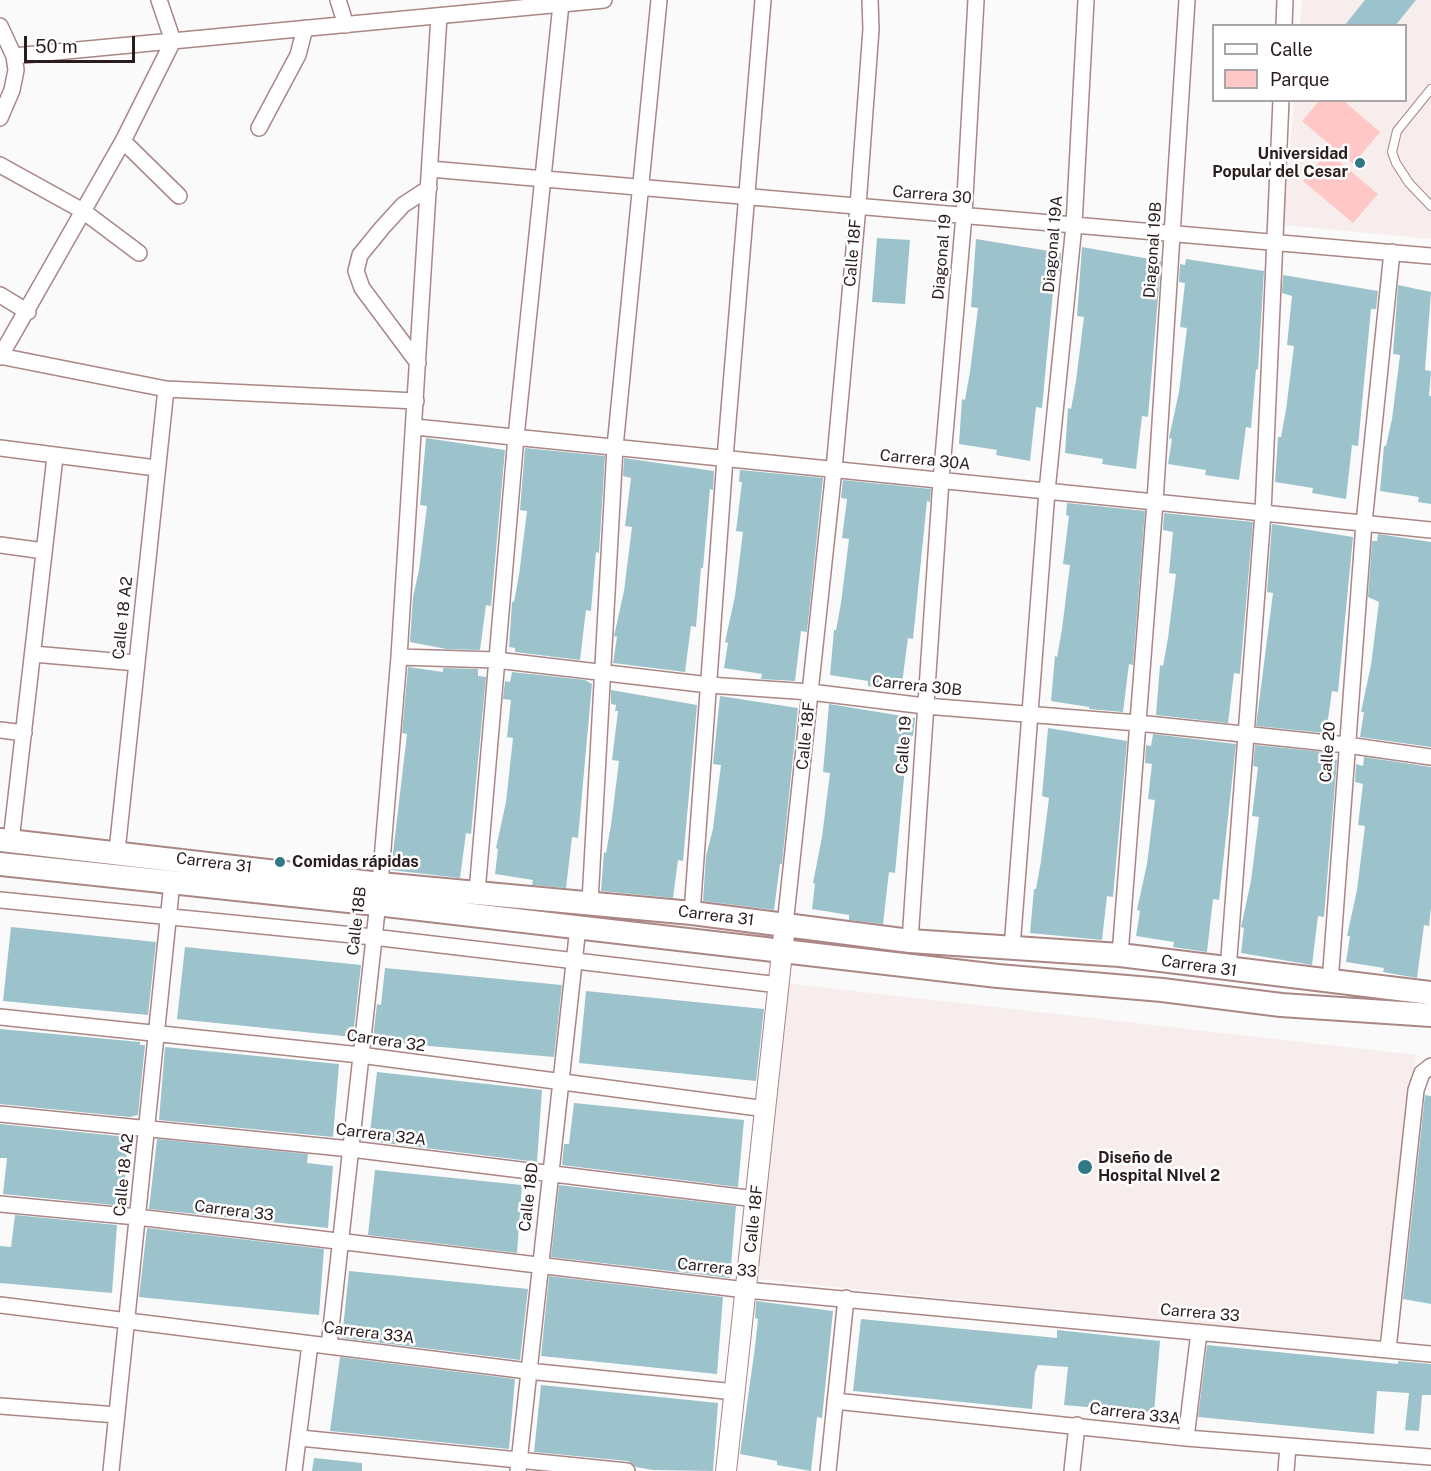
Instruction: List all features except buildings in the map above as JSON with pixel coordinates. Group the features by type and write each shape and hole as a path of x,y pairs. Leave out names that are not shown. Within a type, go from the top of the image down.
{"main road":[{"name":"Carrera 31","path":"6,840 117,851 578,927 783,949 998,976 1132,987 1281,1005 1431,1016"},
{"name":"Carrera 31","path":"0,864 172,882 378,894 477,892 590,902 910,940 1120,955 1330,983 1431,993"}],"street":[{"path":"159,0 173,41 123,141 28,312 0,357 166,389 416,401"},
{"path":"338,0 346,25"},
{"path":"14,56 439,16 514,4 561,4 604,0"},
{"path":"590,902 615,447 659,0"},
{"path":"692,913 724,458 763,0"},
{"name":"Calle 18F","path":"726,1471 834,469 858,206 871,29 870,0"},
{"name":"Diagonal 19","path":"941,480 964,216 976,0"},
{"name":"Diagonal 19A","path":"1012,948 1047,491 1074,225 1086,0"},
{"name":"Diagonal 19B","path":"1120,955 1155,502 1187,0"},
{"path":"1284,24 1285,0"},
{"path":"477,892 516,437 561,4"},
{"name":"Calle 18B","path":"329,1346 342,1243 378,894 399,657 439,16"},
{"path":"0,26 14,56 16,70 12,90 0,118"},
{"path":"259,128 298,55 305,28"},
{"path":"1228,970 1263,513 1281,102"},
{"path":"123,141 179,196"},
{"path":"0,165 83,211 139,253"},
{"name":"Carrera 30","path":"430,169 1431,256"},
{"path":"418,363 362,288 356,271 360,255 382,228 403,206 429,188"},
{"name":"Calle 20","path":"1330,983 1364,523 1392,252"},
{"path":"0,295 28,312"},
{"name":"Calle 18 A2","path":"117,851 166,389"},
{"name":"Carrera 30A","path":"415,427 1431,530"},
{"path":"0,448 55,458 156,468"},
{"path":"6,840 24,733 55,458"},
{"name":"Calle 19","path":"910,940 941,480"},
{"path":"0,545 44,551"},
{"path":"33,654 137,663"},
{"name":"Carrera 30B","path":"399,657 496,660 709,685 810,692 925,706 1138,723 1347,745 1431,758"},
{"path":"0,730 24,733"},
{"name":"Calle 18 A2","path":"111,1471 172,882"},
{"path":"0,900 373,936 779,985"},
{"name":"Calle 18D","path":"519,1466 578,927"},
{"name":"Carrera 32","path":"0,1017 360,1055 766,1109"},
{"path":"1388,1349 1416,1090 1427,1070"},
{"name":"Carrera 32A","path":"0,1114 351,1149 756,1199"},
{"name":"Carrera 33","path":"0,1204 138,1217 539,1267 746,1290 1431,1354"},
{"path":"828,1471 846,1298"},
{"name":"Carrera 33A","path":"0,1305 528,1371 735,1392"},
{"path":"1186,1438 1199,1332"},
{"path":"294,1471 300,1438 310,1344"},
{"name":"Carrera 33A","path":"835,1401 1186,1438 1431,1457"},
{"path":"0,1406 117,1415"},
{"path":"1072,1471 1077,1425"},
{"path":"300,1438 519,1466 627,1471"},
{"path":"1286,1471 1288,1446"}],"lane":[{"path":"1431,89 1397,131 1392,145 1396,164 1431,206"}],"shaded area":[{"name":"Universidad Popular del Cesar","path":"1302,0 1431,0 1431,239 1283,225 1294,102 1407,102 1407,24 1300,24"},
{"name":"Diseño de Hospital NIvel 2","path":"784,983 1416,1055 1379,1343 757,1279"}],"green space":[{"path":"1318,102 1345,102 1380,132 1353,164 1302,121"},
{"path":"1328,152 1378,194 1353,223 1303,181"}],"place":[{"name":"Universidad Popular del Cesar","path":"1360,163"},
{"name":"Comidas rápidas","path":"280,862"},
{"name":"Diseño de Hospital NIvel 2","path":"1085,1167"}]}
